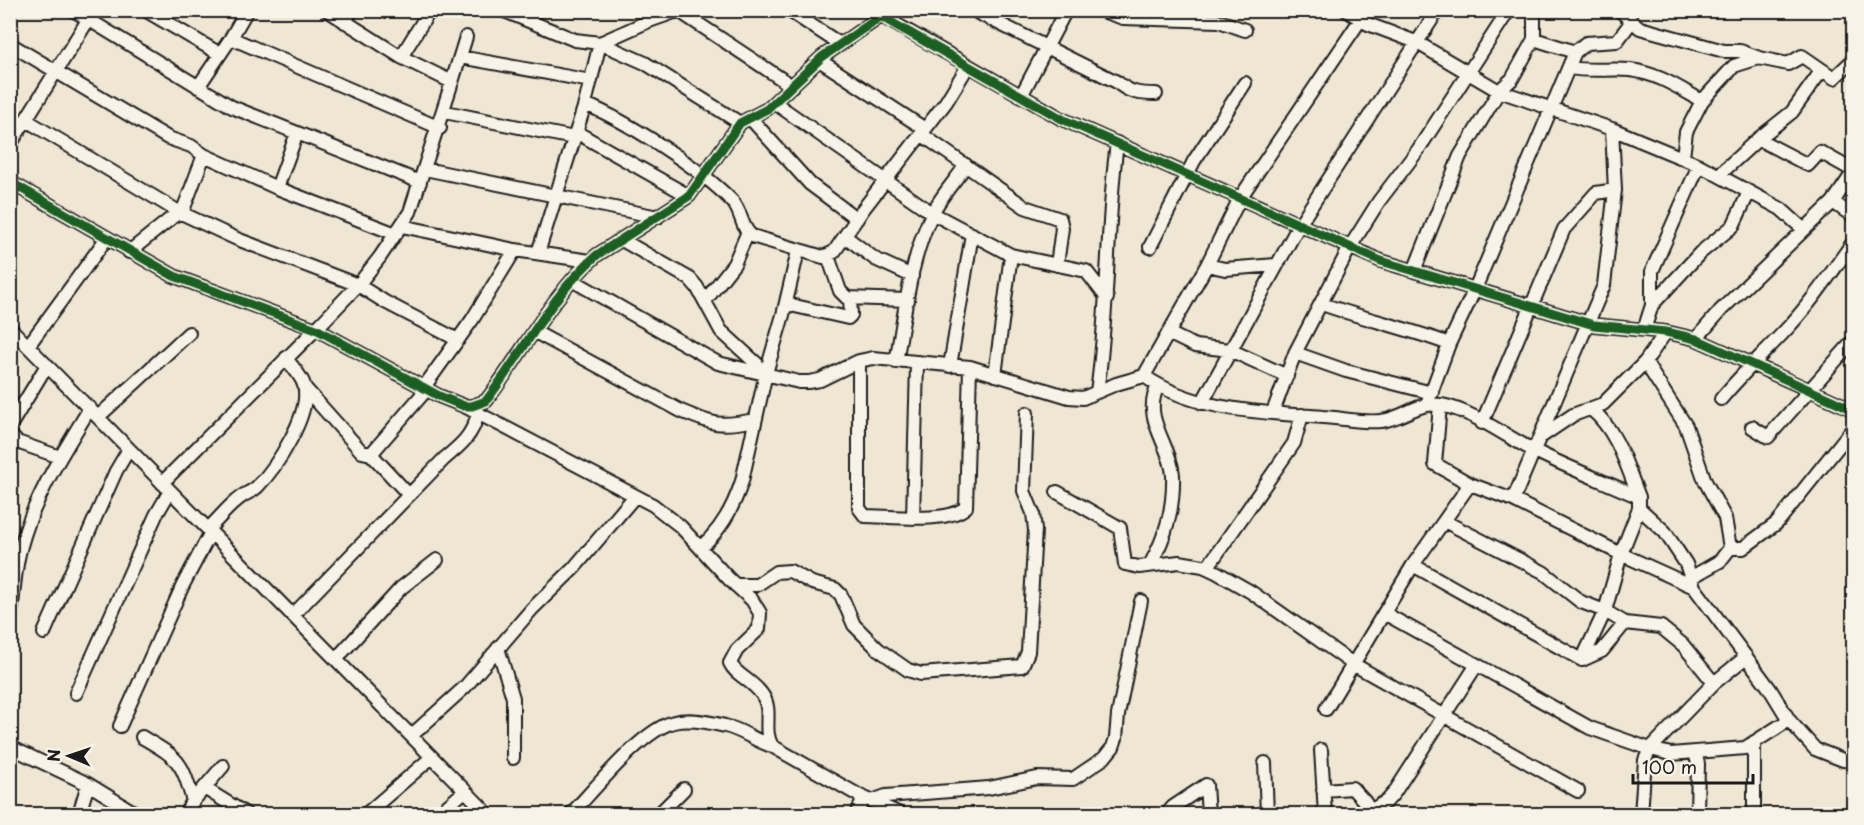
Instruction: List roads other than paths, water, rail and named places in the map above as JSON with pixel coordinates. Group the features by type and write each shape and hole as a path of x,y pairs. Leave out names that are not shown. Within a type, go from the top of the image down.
{"street":[{"path":"145,10 220,54"},
{"path":"198,87 247,10"},
{"path":"327,10 401,57 452,82"},
{"path":"345,22 352,10"},
{"path":"401,57 430,10"},
{"path":"502,10 575,40 600,43 645,63 746,121 810,184 857,219"},
{"path":"788,10 840,44"},
{"path":"1021,96 1066,10"},
{"path":"1099,10 1123,18 1219,21 1245,30"},
{"path":"1346,10 1364,15 1416,42 1499,91 1612,129 1720,174 1781,209 1803,229"},
{"path":"1202,403 1299,225 1438,10"},
{"path":"1273,412 1295,353 1350,247 1378,201 1412,158 1509,10"},
{"path":"1414,271 1460,156 1499,91 1512,79 1534,39 1534,13 1527,10"},
{"path":"1619,10 1640,28 1724,51 1740,51 1788,64 1802,56 1834,78 1854,59"},
{"path":"600,43 649,21 680,11 792,86"},
{"path":"464,406 486,401 572,280 590,261 689,196 746,121 775,103 819,60 850,39 880,12 968,66 1062,119 1350,247 1414,271 1589,324 1666,332 1696,339 1854,410"},
{"path":"978,13 1124,89 1136,94 1156,94"},
{"path":"10,145 56,73 80,14 232,107 420,182"},
{"path":"572,280 718,363 799,382 820,381 859,361 873,358 917,364 970,367 1069,397 1083,398 1144,376 1207,265 1240,198 1364,15"},
{"path":"1144,376 1158,386 1202,403 1253,412 1364,422 1383,421 1429,398 1449,344 1475,289 1575,52 1586,43 1617,41 1632,21"},
{"path":"76,693 156,515 166,487 286,358 358,285 410,212 440,128 466,37"},
{"path":"231,38 440,128"},
{"path":"1534,39 1575,52"},
{"path":"538,253 585,104 600,43"},
{"path":"10,44 168,138 191,146 204,155 277,188 399,230 590,261"},
{"path":"460,57 591,81"},
{"path":"1683,157 1686,132 1702,101 1734,66 1759,58"},
{"path":"819,60 923,131 1025,207 1060,219 1062,228 1057,265"},
{"path":"747,234 816,256 828,256 846,237 857,219 946,102 968,66"},
{"path":"1570,68 1587,72 1617,69 1649,73 1702,101"},
{"path":"1720,174 1792,111 1822,70"},
{"path":"1150,247 1187,174 1245,83"},
{"path":"775,103 932,213 1011,255 1086,271 1107,298"},
{"path":"585,104 603,111 704,176 736,206 747,234 734,264 705,302"},
{"path":"445,112 575,135 689,196"},
{"path":"26,120 181,213 237,239 358,285 385,302 458,340"},
{"path":"1514,500 1535,445 1604,285 1615,190 1612,129"},
{"path":"277,188 297,134"},
{"path":"1696,339 1721,310 1784,252 1803,229 1833,202 1853,171 1820,152 1808,165 1758,139"},
{"path":"1097,392 1105,339 1110,191 1116,143"},
{"path":"129,252 181,213 204,155"},
{"path":"896,362 912,276 932,213 966,165"},
{"path":"1644,330 1652,305 1653,271 1699,165"},
{"path":"425,169 658,217"},
{"path":"10,182 174,276 316,329 653,505 680,526 757,606 761,620 759,629 736,650 730,663 733,669 748,678 765,698 768,711 766,732 772,746"},
{"path":"1482,423 1564,230 1596,193 1615,190"},
{"path":"1652,305 1700,253 1733,226 1749,192"},
{"path":"1833,202 1854,217"},
{"path":"950,366 972,234"},
{"path":"846,237 875,259 912,276"},
{"path":"28,346 106,239"},
{"path":"622,240 690,279 721,331 757,364 762,372"},
{"path":"1721,399 1818,292 1854,241"},
{"path":"370,454 426,388 515,250"},
{"path":"701,547 718,531 736,499 755,420 762,372 786,304 798,251"},
{"path":"995,375 1011,255"},
{"path":"828,256 840,291 850,299 908,300"},
{"path":"1207,265 1225,269 1276,265"},
{"path":"786,304 848,318 851,315 850,299"},
{"path":"1322,304 1365,319 1407,328 1449,344"},
{"path":"10,328 488,814"},
{"path":"535,332 681,411 725,426 755,420"},
{"path":"1535,445 1567,418 1603,404 1646,362 1666,332"},
{"path":"10,620 15,546 60,457 94,413 189,333"},
{"path":"1168,333 1195,346 1230,350 1287,376"},
{"path":"1752,427 1768,437 1854,340"},
{"path":"1295,353 1456,409 1482,423 1535,445 1639,502"},
{"path":"286,358 302,379 305,388 362,452 370,454 409,495"},
{"path":"859,361 858,508 865,516 913,518 956,514 968,503 970,367"},
{"path":"1646,362 1669,395 1686,426 1705,481 1725,518 1730,548 1720,561 1693,582"},
{"path":"913,518 917,364"},
{"path":"10,426 47,365"},
{"path":"1150,565 1167,531 1173,475 1155,425 1153,400 1158,386"},
{"path":"120,726 209,530 241,497 258,486 286,448 302,411 305,388"},
{"path":"1440,405 1435,464 1470,484 1514,500 1621,554 1693,582"},
{"path":"1591,409 1612,434 1639,502 1665,532 1693,582 1770,689 1789,720 1815,749 1843,760 1854,761"},
{"path":"292,615 467,439 474,429 478,413"},
{"path":"735,585 757,585 776,572 790,571 812,583 835,589 841,596 854,626 878,649 908,670 921,674 1022,666 1028,652 1035,530 1033,513 1024,491 1028,413"},
{"path":"1207,568 1294,443 1302,415"},
{"path":"1730,548 1743,548 1777,523 1854,427"},
{"path":"10,435 17,442 60,457"},
{"path":"44,633 116,471 129,449"},
{"path":"1326,709 1413,565 1470,484"},
{"path":"1057,492 1120,528 1125,564 1150,565 1179,562 1207,568 1251,592 1353,664 1578,791"},
{"path":"412,735 465,687 532,609 574,568 635,496"},
{"path":"1582,660 1605,611 1639,502"},
{"path":"1444,521 1543,572 1581,602 1605,611 1625,623 1661,627 1683,645 1714,683"},
{"path":"336,659 401,588 436,561"},
{"path":"1413,565 1582,660"},
{"path":"872,801 886,796 989,788 1037,778 1073,779 1104,758 1113,747 1116,738 1116,726 1141,601"},
{"path":"1384,614 1590,728 1650,749 1671,754 1745,748 1789,720"},
{"path":"1582,660 1602,651 1625,623"},
{"path":"498,648 513,698 513,758"},
{"path":"1641,814 1645,760 1650,749 1714,683 1746,657"},
{"path":"1323,790 1352,788 1357,791 1370,813 1387,801 1476,666"},
{"path":"571,814 643,740 659,727 673,722 695,721 728,726 772,746 860,796 900,814"},
{"path":"142,737 175,756 180,762 193,801"},
{"path":"1754,742 1754,814"},
{"path":"10,747 88,784 137,814"},
{"path":"1321,750 1325,814"},
{"path":"1695,752 1698,764 1696,814"},
{"path":"366,814 432,756"},
{"path":"1265,763 1267,814"},
{"path":"185,814 223,766"},
{"path":"79,814 88,784"},
{"path":"1167,814 1173,807 1206,785 1208,814"},
{"path":"204,788 246,814"},
{"path":"659,814 684,789"},
{"path":"438,814 465,791"},
{"path":"856,814 862,803 860,796"}]}
